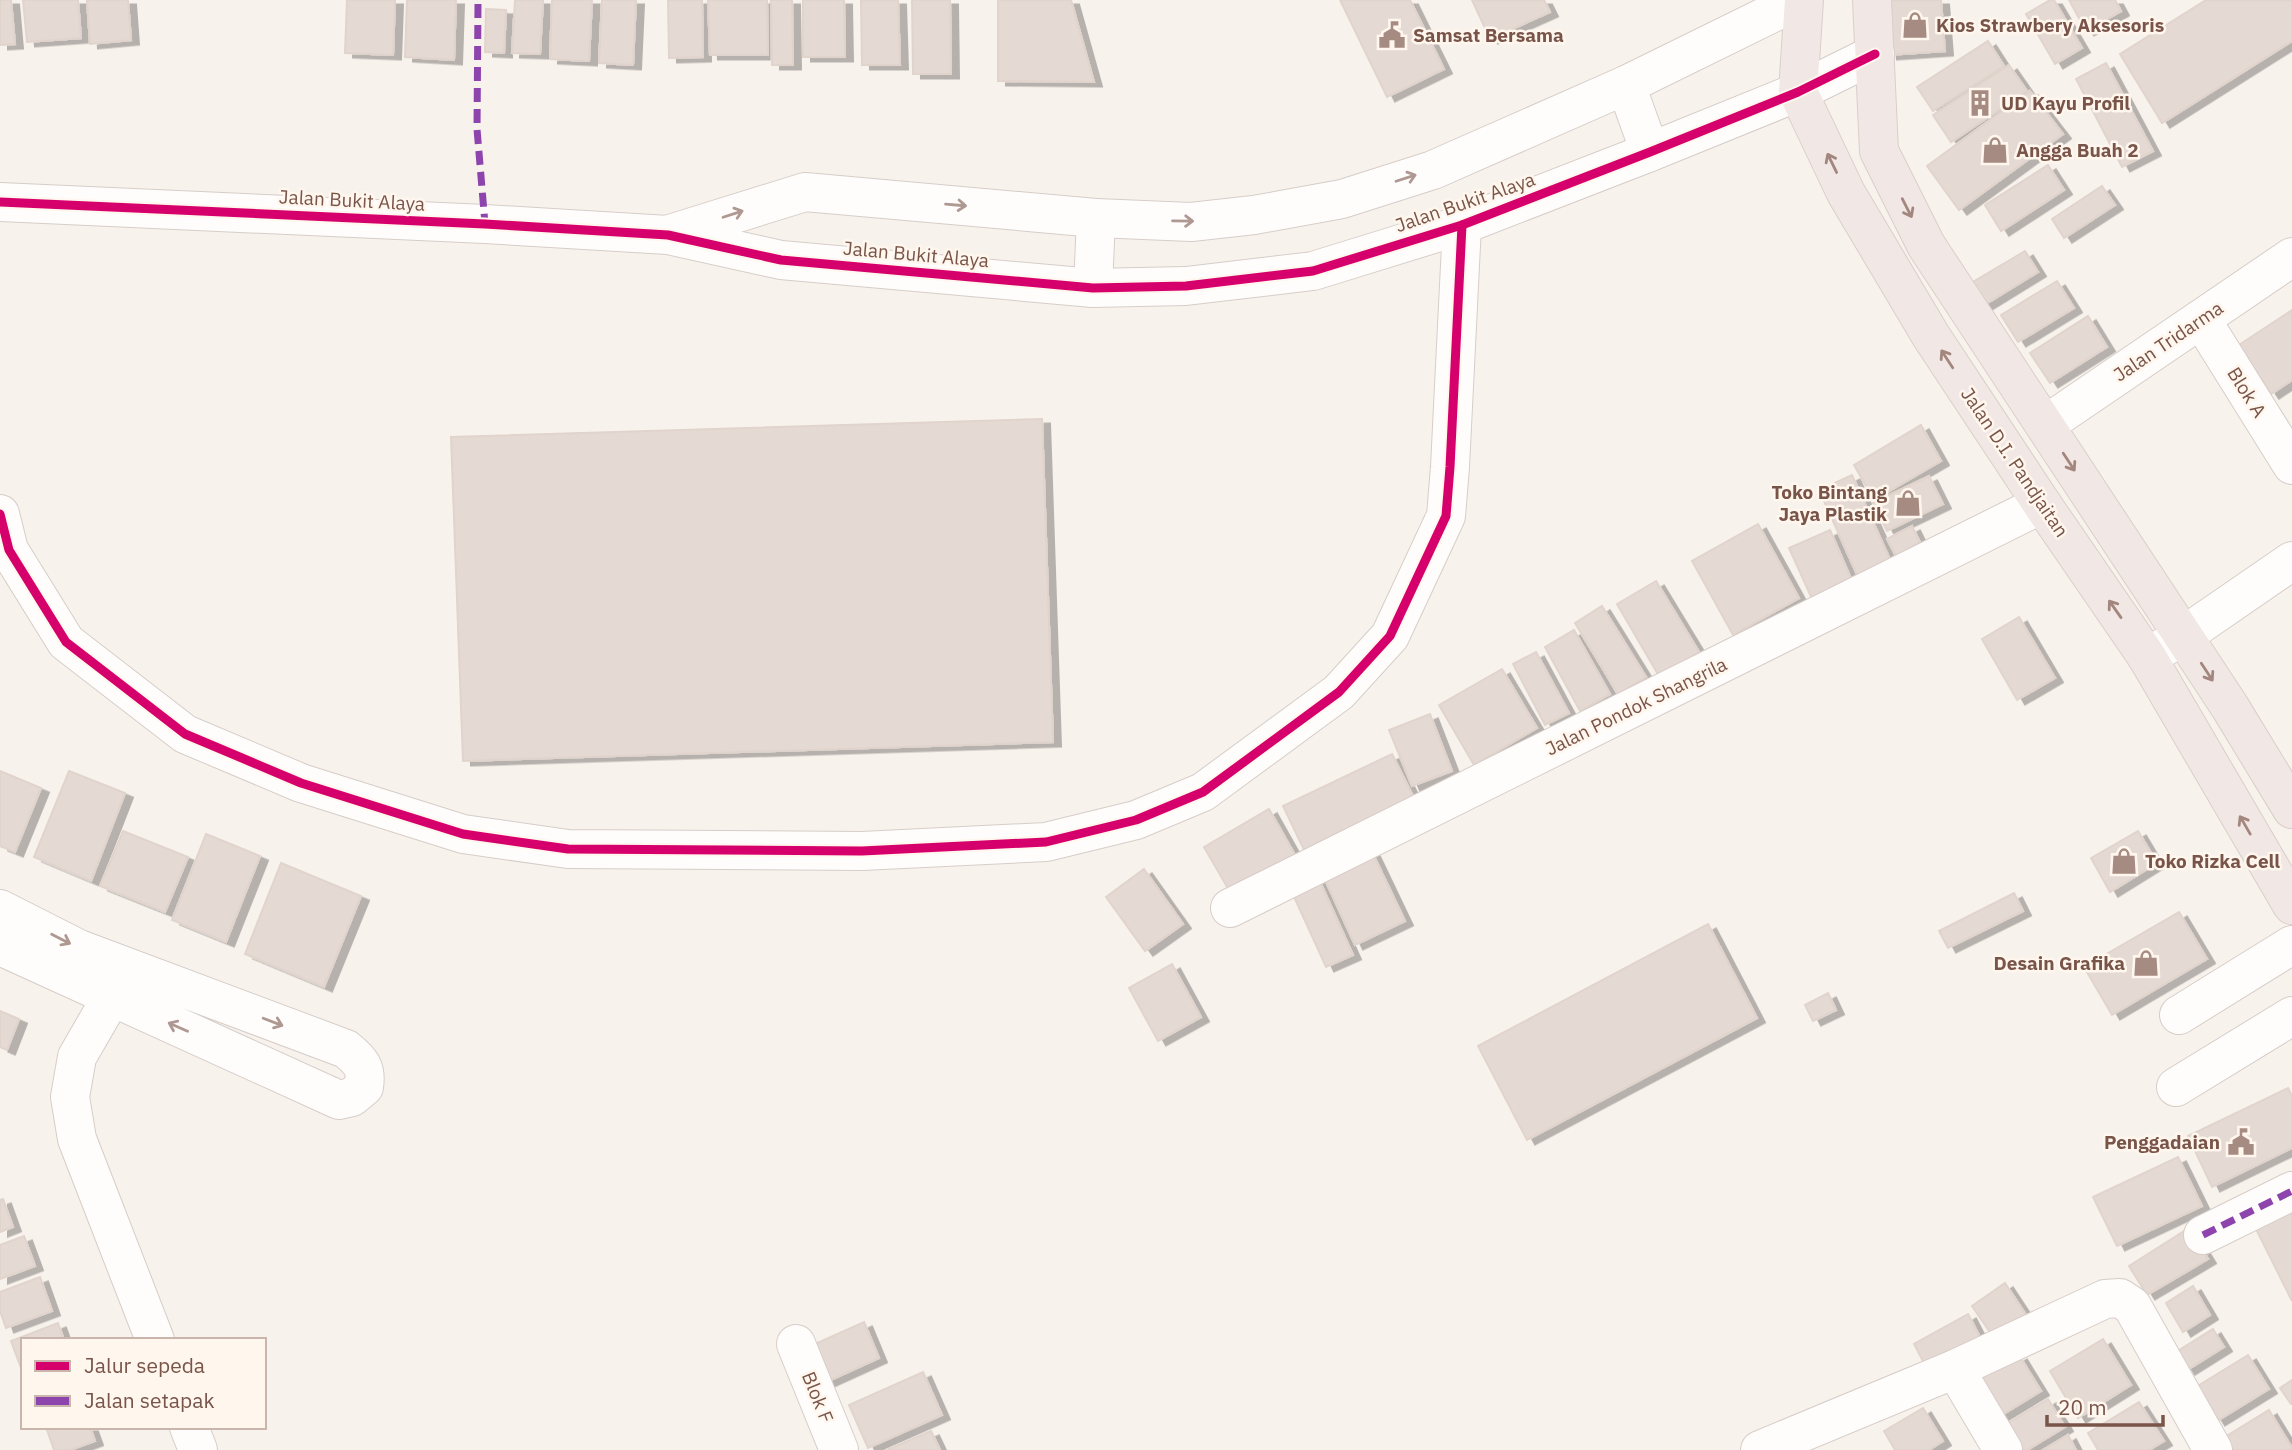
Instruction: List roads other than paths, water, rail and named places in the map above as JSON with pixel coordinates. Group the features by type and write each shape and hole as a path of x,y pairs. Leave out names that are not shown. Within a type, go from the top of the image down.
{"highway":[{"name":"Jalan D.I. Pandjaitan","path":"1801,0 1798,92 1853,205 1931,336 2147,657 2292,905"},
{"path":"1872,0 1879,152 1926,246 2183,636 2292,809"}],"street":[{"name":"Jalan Bukit Alaya","path":"668,235 806,192 1096,218 1191,222 1254,215 1342,199 1433,170 1626,85 1801,0"},
{"name":"Jalan Bukit Alaya","path":"0,202 471,223 668,235 782,260 1093,288 1185,286 1312,271 1462,225 1798,92 1875,54"},
{"path":"1626,85 1650,152"},
{"path":"1093,288 1096,218"},
{"path":"0,513 9,550 66,642 185,734 301,783 463,834 568,849 862,851 1046,842 1136,820 1203,792 1339,692 1390,636 1446,516 1462,225"},
{"name":"Jalan Tridarma","path":"2045,425 2292,257"},
{"name":"Blok A","path":"2201,319 2292,465"},
{"name":"Jalan Pondok Shangrila","path":"1230,908 2042,504"},
{"path":"2147,657 2183,636 2292,561"},
{"path":"0,909 79,949 346,1049 358,1059 366,1074 364,1087 352,1097 339,1100 0,946"},
{"path":"2179,1015 2292,945"},
{"path":"111,998 78,1057 70,1097 77,1139 154,1338"},
{"path":"2176,1087 2292,1016"},
{"path":"307,1085 326,1042"},
{"path":"2203,1235 2292,1191"},
{"path":"1775,1447 1955,1369 2105,1299 2120,1298 2132,1306 2213,1450"},
{"name":"Blok F","path":"796,1344 839,1450"},
{"path":"1955,1369 2003,1450"},
{"path":"190,1429 198,1450"}],"place":[{"name":"Kios Strawbery Aksesoris","path":"1915,25"},
{"name":"Samsat Bersama","path":"1392,35"},
{"name":"UD Kayu Profil","path":"1980,103"},
{"name":"Angga Buah 2","path":"1995,150"},
{"name":"Toko Bintang Jaya Plastik","path":"1908,503"},
{"name":"Toko Rizka Cell","path":"2124,861"},
{"name":"Desain Grafika","path":"2146,963"},
{"name":"Penggadaian","path":"2241,1142"}]}
